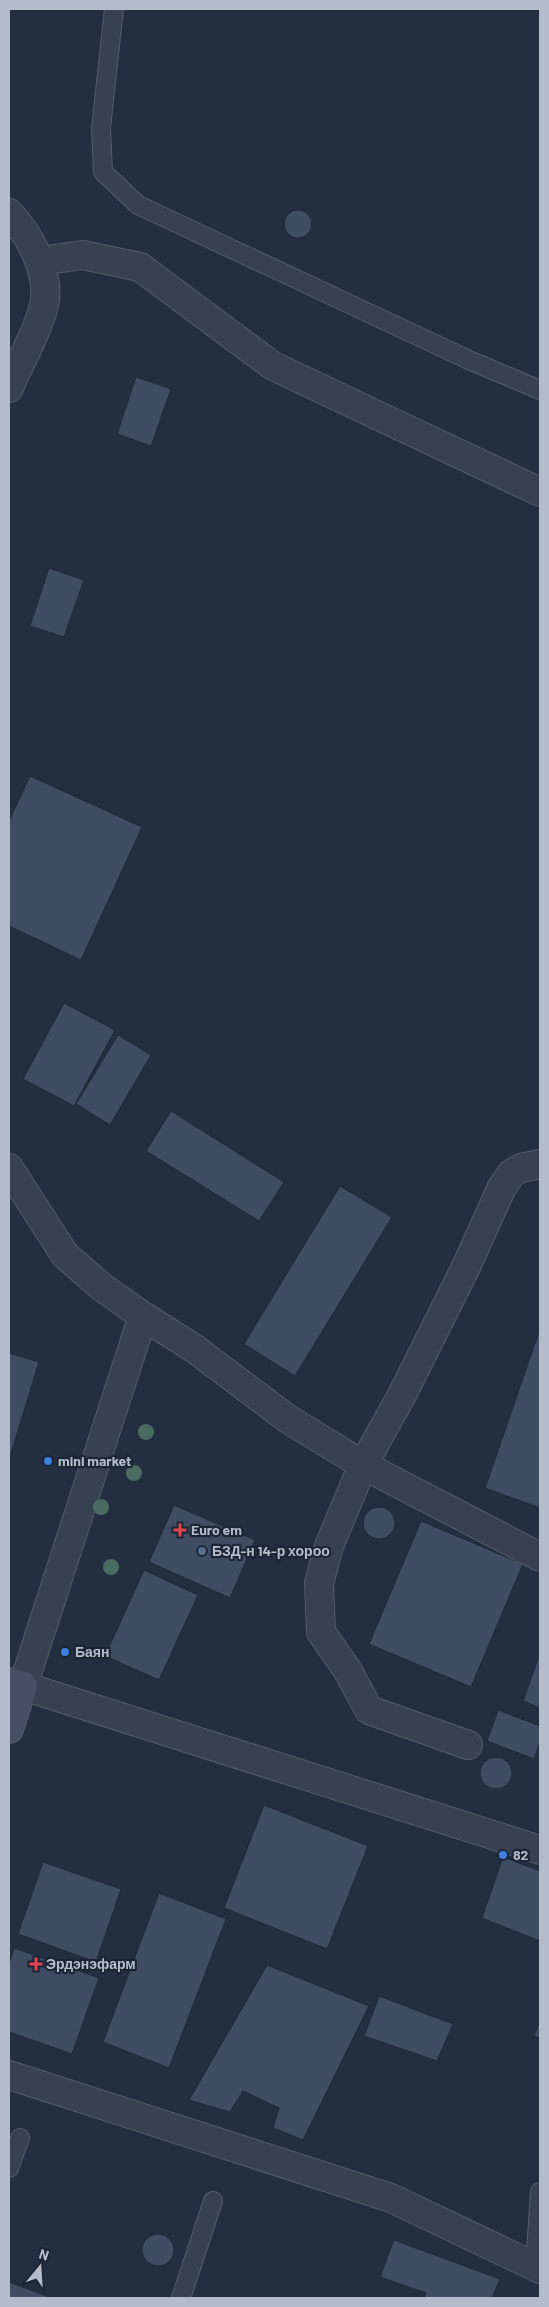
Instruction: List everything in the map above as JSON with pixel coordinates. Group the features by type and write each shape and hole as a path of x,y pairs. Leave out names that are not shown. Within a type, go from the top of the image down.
{"street":[{"path":"9,213 30,241 39,261 44,280 45,298 41,313 9,388"},
{"path":"39,261 83,255 140,267 273,366 540,492"},
{"path":"468,1746 369,1710 348,1671 321,1632 319,1583 330,1546 363,1465 403,1393 465,1269 502,1187 512,1173 521,1168 540,1164"},
{"path":"9,1168 65,1255 103,1288 195,1349 288,1419 363,1465 540,1557"},
{"path":"9,1729 16,1684 143,1316"},
{"path":"16,1684 540,1850"},
{"path":"9,2074 391,2198 538,2268"}],"lane":[{"path":"114,9 102,128 103,172 138,205 469,360 540,390"},
{"path":"9,2168 20,2138"},
{"path":"538,2268 540,2192"},
{"path":"181,2298 213,2201"}],"building":[{"path":"298,210 308,214 312,224 308,234 298,238 288,234 284,224 288,214"},
{"path":"136,377 171,389 151,446 117,434"},
{"path":"49,568 84,580 64,637 30,626"},
{"path":"30,776 142,827 81,960 9,926 9,821"},
{"path":"64,1003 115,1030 74,1106 23,1079"},
{"path":"118,1035 151,1055 110,1125 76,1104"},
{"path":"171,1111 284,1182 259,1221 146,1151"},
{"path":"340,1186 392,1217 295,1376 244,1344"},
{"path":"540,1329 540,1508 485,1488"},
{"path":"9,1353 39,1362 9,1460"},
{"name":"БЗД-н 14-р хороо","path":"174,1505 255,1540 230,1598 149,1562"},
{"path":"379,1507 391,1511 395,1523 391,1535 379,1539 367,1535 363,1523 367,1511"},
{"path":"421,1521 523,1564 471,1687 369,1644"},
{"path":"144,1570 198,1595 159,1680 105,1656"},
{"path":"540,1653 540,1708 523,1701"},
{"path":"498,1710 540,1726 540,1742 534,1759 487,1741"},
{"path":"496,1757 507,1762 512,1773 507,1784 496,1789 485,1784 480,1773 485,1762"},
{"path":"264,1805 368,1846 327,1949 224,1908"},
{"path":"503,1857 540,1871 540,1941 482,1918"},
{"path":"43,1862 121,1889 96,1962 18,1934"},
{"path":"159,1893 226,1919 169,2068 103,2042"},
{"path":"14,1948 99,1978 72,2054 9,2032 9,1964"},
{"path":"267,1965 369,2006 303,2140 273,2128 279,2108 243,2091 230,2112 189,2100"},
{"path":"379,1996 453,2024 437,2061 364,2036"},
{"path":"540,2020 540,2038 534,2036"},
{"path":"158,2234 170,2238 174,2250 170,2262 158,2266 146,2262 142,2250 146,2238"},
{"path":"394,2240 500,2279 492,2298 424,2298 426,2293 380,2277"},
{"path":"9,2282 52,2298 9,2298"}],"place":[{"name":"mini market","path":"48,1461"},
{"name":"Euro em","path":"180,1530"},
{"name":"БЗД-н 14-р хороо","path":"202,1551"},
{"name":"Баян","path":"65,1652"},
{"name":"82","path":"503,1855"},
{"name":"Эрдэнэфарм","path":"36,1964"}]}
